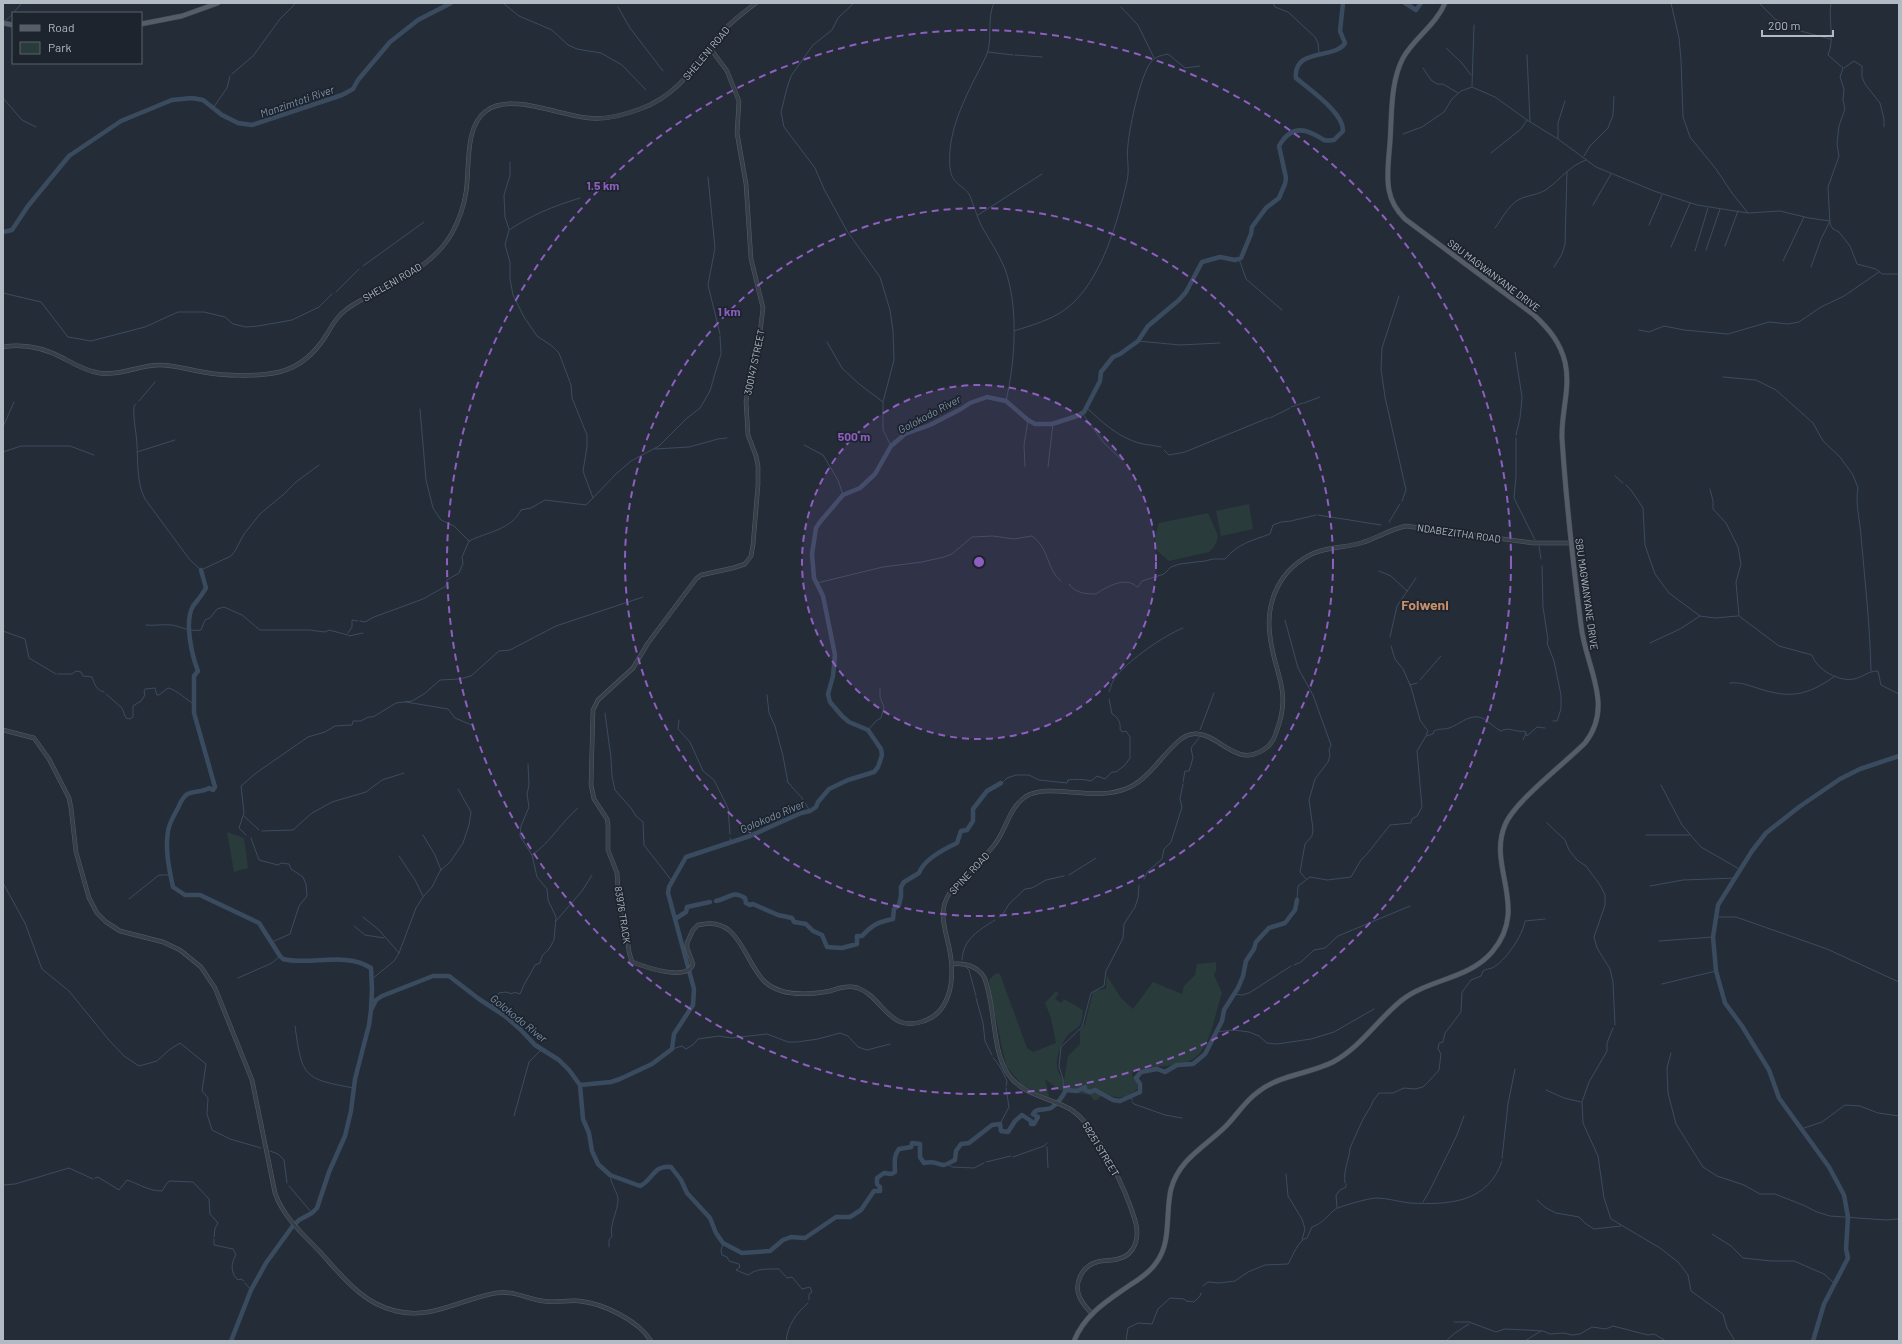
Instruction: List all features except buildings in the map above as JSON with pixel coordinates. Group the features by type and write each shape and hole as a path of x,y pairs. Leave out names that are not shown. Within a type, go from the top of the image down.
{"main road":[{"path":"142,24 182,16 218,3"},
{"name":"SBU MAGWANYANE DRIVE","path":"1074,1341 1079,1330 1091,1313 1146,1274 1157,1262 1166,1243 1171,1191 1179,1171 1189,1157 1225,1127 1255,1094 1276,1081 1324,1066 1342,1056 1354,1047 1402,1000 1478,965 1490,954 1499,942 1505,928 1508,913 1508,899 1501,849 1505,824 1519,805 1585,743 1596,726 1599,715 1598,694 1582,637 1571,543 1562,431 1567,377 1565,362 1558,344 1548,329 1534,315 1405,219 1396,208 1390,193 1388,172 1396,75 1407,51 1439,15 1445,3"}],"street":[{"name":"SHELENI ROAD","path":"3,347 18,346 39,348 83,368 103,373 121,373 162,365 223,375 268,374 287,370 302,362 316,349 337,319 348,308 416,270 432,258 443,245 452,233 461,214 466,195 472,132 477,120 486,111 498,104 512,103 592,119 612,117 635,111 658,101 686,78 732,22 756,3"},
{"name":"300147 STREET","path":"594,799 591,785 592,716 596,702 634,668 648,643 699,576 745,564 751,556 753,545 758,485 758,466 748,435 746,402 751,373 758,349 763,308 750,254 746,184 737,133 739,101 726,70 710,48"},
{"name":"NDABEZITHA ROAD","path":"1158,764 1180,738 1190,734 1205,735 1230,750 1242,755 1258,753 1272,741 1282,716 1284,698 1283,688 1270,640 1272,602 1276,589 1285,574 1311,554 1322,550 1361,543 1390,530 1406,526 1533,543 1571,543"},
{"path":"3,730 34,738 49,759 70,803 76,852 89,898 97,913 106,922 120,930 163,942 180,950 198,964 212,983 251,1076 275,1193 279,1205 290,1220 360,1293 374,1303 390,1310 408,1313 428,1313 492,1294 506,1292 544,1301 580,1301 598,1306 630,1320 644,1331 651,1341"},
{"name":"SPINE ROAD","path":"709,923 724,927 736,936 756,970 766,982 777,989 787,992 807,994 845,987 857,988 866,992 890,1017 904,1023 914,1024 924,1021 935,1016 942,1008 949,995 952,964 942,918 944,903 955,885 997,842 1018,802 1038,792 1096,795 1113,793 1140,782 1158,764"},
{"name":"83976 TRACK","path":"594,799 607,819 608,850 617,873 618,889 625,917 629,952 632,962 667,972 677,973 688,969 693,964 686,945 691,934 698,924 709,923"},
{"name":"58251 STREET","path":"952,964 969,965 978,969 984,977 1001,1058 1009,1075 1026,1091 1064,1106 1083,1119 1093,1133 1126,1194 1137,1228 1137,1241 1132,1250 1126,1256 1119,1259 1096,1262 1088,1266 1081,1274 1078,1286 1079,1294 1083,1304 1091,1313"}],"green space":[{"path":"1249,504 1253,529 1221,536 1216,511"},
{"path":"1208,513 1218,538 1214,547 1209,552 1169,561 1157,551 1155,536 1159,523"},
{"path":"227,832 244,838 248,868 234,872"},
{"path":"1216,962 1216,971 1214,975 1222,993 1213,1027 1204,1048 1197,1056 1188,1062 1148,1068 1133,1072 1132,1075 1137,1082 1137,1089 1126,1096 1114,1097 1105,1093 1097,1100 1094,1100 1090,1095 1059,1090 1045,1079 1049,1095 1048,1098 1022,1085 1006,1066 990,990 989,980 996,973 1000,974 1027,1048 1033,1052 1056,1043 1051,1018 1045,1003 1056,991 1059,993 1055,999 1061,1003 1064,999 1083,1010 1080,1025 1064,1040 1057,1058 1058,1069 1064,1080 1068,1056 1080,1044 1080,1030 1085,1024 1093,992 1106,989 1107,976 1121,998 1133,1009 1153,982 1182,994 1184,986 1195,975 1197,964"}],"waterway":[{"path":"14,12 22,3"},
{"path":"232,74 253,56 280,19 296,3"},
{"name":"Manzimtoti River","path":"3,232 12,230 28,206 69,156 121,121 172,100 192,98 203,100 222,115 238,123 252,125 342,95 353,89 358,80 390,42 418,20 451,3"},
{"path":"503,3 519,16 552,30 568,45 577,49 601,53 622,65 646,90"},
{"path":"854,3 838,18 832,30 813,45 791,76 781,112 784,127 815,168 824,189 847,231 880,277 890,310 893,331 894,360 883,402 883,430 891,446"},
{"path":"994,3 990,20 990,39 988,51 960,110 956,122 951,144 950,168 953,178 968,192 982,227 1003,263 1009,284 1014,318 1014,335 1012,369 1006,401"},
{"path":"1273,3 1275,7 1288,12 1315,37 1318,43 1319,53"},
{"name":"Golokodo River","path":"231,1341 251,1290 266,1263 292,1227 299,1220 312,1213 317,1208 329,1172 345,1136 351,1111 355,1079 369,1025 371,1010 376,1000 382,996 433,976 449,976 479,999 505,1016 535,1045 559,1060 569,1070 580,1085 611,1082 620,1079 652,1064 672,1049 674,1034 693,1005 694,989 668,893 669,887 686,857 750,836 801,813 810,811 816,807 818,802 829,789 848,780 874,772 878,767 882,755 881,749 868,730 849,722 830,702 828,694 833,676 835,655 823,596 814,578 812,554 816,528 843,495 860,488 875,474 891,446 905,434 930,425 970,403 987,397 1006,401 1028,420 1035,424 1052,424 1077,416 1084,412 1100,381 1101,372 1113,357 1120,354 1138,341 1148,326 1179,300 1186,292 1202,262 1220,257 1235,260 1241,258 1251,234 1252,227 1266,208 1279,198 1285,184 1286,178 1279,146 1282,141 1289,134 1298,131 1308,132 1325,140 1334,140 1343,131 1342,124 1332,109 1296,78 1297,68 1301,62 1316,55 1340,48 1345,43 1340,31 1343,3"},
{"name":"Golokodo River","path":"1405,3 1416,10 1421,3"},
{"path":"1671,3 1679,38 1683,117 1690,137 1716,169 1748,213"},
{"path":"1759,3 1775,19 1797,30 1830,39"},
{"path":"1831,3 1831,43 1828,55 1843,68 1840,77 1844,89 1843,100 1845,109 1839,126 1837,144 1839,156 1828,187 1830,224 1833,229 1839,232 1850,246 1857,264 1876,269 1882,274 1899,274"},
{"path":"618,7 630,28 663,71"},
{"path":"1121,7 1138,25 1154,58"},
{"path":"5,21 12,15"},
{"path":"1472,86 1474,25"},
{"path":"1446,48 1461,62 1471,75"},
{"path":"988,52 1013,55"},
{"path":"1014,331 1048,319 1067,308 1079,297 1099,267 1119,214 1128,176 1128,150 1131,126 1141,85 1149,64 1157,57 1168,54 1185,68 1200,66"},
{"path":"1015,55 1042,57"},
{"path":"1527,55 1530,121"},
{"path":"1844,68 1854,61 1862,66 1862,77 1865,84 1880,103 1884,119 1884,127"},
{"path":"1423,68 1431,80 1437,84 1443,84 1458,93"},
{"path":"213,108 227,88 230,76"},
{"path":"1403,134 1422,127 1444,112 1452,99 1461,91 1472,87 1495,97 1527,120 1558,139 1596,167 1654,191 1697,205 1748,213 1780,211 1830,221 1821,239 1811,267"},
{"path":"1584,156 1590,146 1608,128 1613,115 1614,96"},
{"path":"3,98 22,120 36,127"},
{"path":"1558,139 1558,123 1565,101"},
{"path":"1491,153 1521,129 1527,120"},
{"path":"1495,228 1508,209 1518,200 1544,191 1570,169 1586,160"},
{"path":"509,229 505,217 504,195 510,175 510,162"},
{"path":"1554,267 1562,254 1565,244 1567,172"},
{"path":"978,215 1042,174"},
{"path":"1593,205 1611,174"},
{"path":"708,177 715,248 708,285 720,334"},
{"path":"1649,225 1662,195"},
{"path":"580,198 543,211 509,230 505,245 510,262 510,279 513,295 524,317 537,336 552,346 559,353 571,385 572,398 587,435 587,447 583,471 593,498"},
{"path":"1671,247 1690,203"},
{"path":"1695,251 1708,208"},
{"path":"1706,250 1720,209"},
{"path":"1725,246 1738,211"},
{"path":"1783,261 1804,217"},
{"path":"363,266 424,222"},
{"path":"1239,259 1246,279 1282,310"},
{"path":"336,292 359,269"},
{"path":"1639,330 1649,332 1664,326 1684,330 1728,334 1769,322 1788,324 1799,322 1821,307 1844,296 1879,272"},
{"path":"3,293 41,302 68,337 91,341 145,327 178,312 204,312 225,317 233,324 246,327 292,320 319,307 332,294"},
{"path":"1399,296 1382,348 1381,369 1385,397 1406,490 1402,501"},
{"path":"360,621 365,622 374,617 423,599 446,586 447,580 459,573 463,563 462,557 469,541 505,526 517,517 521,510 531,508 545,500 586,505 617,473 631,461 659,446 686,419 700,408 710,391 721,354 720,336"},
{"path":"1138,341 1180,345 1220,343"},
{"path":"827,342 842,368 859,384 883,402"},
{"path":"1515,352 1522,397"},
{"path":"1723,377 1756,380 1776,390 1813,423 1823,441 1840,457 1853,475 1858,488 1857,505 1870,637 1871,671"},
{"path":"139,401 155,382"},
{"path":"1304,403 1320,397"},
{"path":"1516,435 1520,418 1522,398"},
{"path":"3,427 14,402"},
{"path":"1291,407 1303,403"},
{"path":"136,404 134,406 134,417 139,476 142,492 145,499 190,560 201,570 231,556 244,534 260,514 296,482 319,465"},
{"path":"1087,408 1105,424 1124,437 1139,443 1161,447"},
{"path":"1270,418 1290,408"},
{"path":"420,409 426,480 433,508 441,520 454,526 469,541"},
{"path":"1082,413 1104,443 1122,460"},
{"path":"1164,450 1169,455 1185,452 1268,418"},
{"path":"1025,467 1024,445 1028,420"},
{"path":"1048,467 1053,423"},
{"path":"655,449 689,447 727,438"},
{"path":"1516,438 1516,476 1514,498 1535,540"},
{"path":"137,452 175,440"},
{"path":"804,445 823,455 838,480 843,495"},
{"path":"3,452 21,446 70,446 94,455"},
{"path":"1615,476 1623,483"},
{"path":"1626,485 1643,508 1645,545 1655,574 1669,593 1700,616 1715,618 1738,616"},
{"path":"1710,489 1713,509 1726,523 1738,547 1741,564 1736,582 1739,616 1779,646 1812,655 1819,666 1835,677 1842,679 1854,679 1871,672 1878,671 1881,685 1899,694"},
{"path":"1389,522 1400,504"},
{"path":"1069,584 1077,591 1092,594 1096,594 1113,584 1123,582 1128,582 1138,587 1142,581 1164,574 1171,567 1180,564 1213,559 1225,559 1240,546 1270,534 1273,525 1316,515"},
{"path":"1318,515 1381,525"},
{"path":"817,583 883,567 922,562 944,557 952,554 972,537 993,536 1014,539 1032,536 1042,547 1053,571 1061,581"},
{"path":"1539,546 1541,559"},
{"path":"1542,566 1543,607 1548,640 1547,643 1554,661 1561,695 1561,709 1557,721 1553,721"},
{"path":"201,570 206,588 193,606 189,621 191,648 198,671 194,676 194,713 215,787 213,790 209,788 186,795 181,801 171,822 167,838 167,852 173,887 185,895 200,895 259,923 283,959 293,961 350,960 371,968 371,1008"},
{"path":"1379,571 1391,576 1407,591"},
{"path":"1390,637 1397,606 1416,578"},
{"path":"246,835 239,828 244,813 241,786 256,773 308,737 325,732 335,726 352,725 353,721 361,721 368,717 373,717 396,703 412,701 424,694 440,680 460,679 471,676 499,651 510,650 556,626 643,597"},
{"path":"146,625 172,625 190,630 201,630 205,620 210,618 217,609 224,607 242,615 260,630 309,630 325,632 329,630 348,635"},
{"path":"1650,643 1680,629 1700,616"},
{"path":"348,633 352,627 352,620 358,621"},
{"path":"1285,620 1298,668 1313,695 1331,745 1328,762 1315,779 1309,800 1313,829 1312,836 1305,844 1300,872 1306,879"},
{"path":"1109,692 1116,677 1130,662 1157,642 1183,628"},
{"path":"3,631 25,639 29,658 56,674"},
{"path":"349,636 363,633"},
{"path":"1391,646 1395,659 1403,669 1411,687 1420,720 1428,731 1426,735"},
{"path":"1420,680 1441,656"},
{"path":"58,674 72,674 76,671 81,672 83,676 92,677 97,688 104,692"},
{"path":"1730,683 1741,683 1779,694 1798,694 1816,688 1835,676"},
{"path":"1410,685 1417,683"},
{"path":"106,694 122,708 126,718 130,719 133,717 133,706 141,701 145,695 145,689 155,688 157,695 159,695 168,688 178,692 194,704"},
{"path":"868,730 881,718 884,707 880,697 880,688"},
{"path":"1200,730 1214,693"},
{"path":"767,695 769,713 775,726 788,783 791,785"},
{"path":"1004,781 1007,778 1016,775 1029,775 1039,780 1067,783 1068,780 1091,781 1097,776 1105,779 1112,772 1116,772 1125,765 1130,758 1130,737 1126,731 1122,732 1120,729 1119,720 1112,714 1109,699"},
{"path":"406,702 448,709 455,718 474,726"},
{"path":"605,713 615,790 636,816 643,822 644,845 672,881"},
{"path":"1297,900 1298,886 1310,877 1327,880 1351,877 1361,860 1390,825 1411,823 1412,819 1417,816 1422,807 1417,751 1426,736 1433,734 1436,730 1453,727 1471,717 1485,719 1501,731 1507,729 1525,731 1527,736 1537,727 1545,728"},
{"path":"679,720 678,729 690,742 703,771 714,780 728,808 730,834"},
{"path":"1523,740 1526,733"},
{"path":"1183,782 1185,771 1189,771 1193,758 1191,748 1199,738"},
{"path":"1813,1341 1824,1304 1848,1258 1846,1249 1848,1217 1844,1195 1829,1167 1779,1098 1769,1070 1742,1026 1725,1003 1716,971 1713,937 1718,905 1752,851 1766,833 1799,807 1840,779 1860,769 1899,756"},
{"path":"491,1007 499,993 506,992 512,994 514,992 520,994 535,965 540,963 542,956 549,949 554,940 556,917 548,900 547,889 537,877 532,855 520,836 521,826 529,807 527,794 529,785 528,764"},
{"path":"262,831 293,830 312,813 332,802 366,792 382,780 404,773"},
{"path":"716,901 731,895 741,896 745,898 746,903 750,905 753,904 778,915 792,918 794,922 806,924 813,931 822,935 827,947 842,948 857,944 857,936 862,936 876,924 893,919 894,909 899,905 901,887 904,882 919,873 925,863 935,855 957,843 961,831 967,830 973,821 973,809 987,791 1001,783"},
{"path":"1144,879 1148,871 1162,859 1164,849 1171,842 1182,807 1180,799 1183,784"},
{"path":"1661,785 1682,825 1701,847 1741,870"},
{"path":"791,786 802,798 810,811"},
{"path":"372,979 394,961 399,953 416,908 432,887 440,871 450,862 463,843 469,825 471,812 458,789"},
{"path":"532,855 545,844 566,819 578,808"},
{"path":"244,816 259,830"},
{"path":"1547,823 1565,840 1569,850 1577,860 1586,866 1600,885 1605,895 1605,905 1594,937 1597,948 1610,969 1613,982 1615,1025"},
{"path":"423,835 435,855 441,870"},
{"path":"1646,835 1690,835"},
{"path":"251,838 259,860 278,865 281,863 289,864 291,869 303,877 306,884 307,896 299,906 290,934 272,942"},
{"path":"399,856 415,880 423,896"},
{"path":"1069,875 1096,858"},
{"path":"129,899 159,875 170,875"},
{"path":"556,921 582,891 592,875"},
{"path":"999,917 1003,914 1009,904 1025,889 1032,888 1046,880 1064,876"},
{"path":"1650,886 1683,880 1736,878"},
{"path":"3,883 25,923 42,969 69,991 108,1039 124,1056 139,1066 157,1061 169,1050 180,1043 206,1064 202,1091 208,1098 207,1114 212,1130 230,1139 261,1148"},
{"path":"1064,1094 1063,1079 1059,1066 1061,1047 1082,1027 1091,993 1104,986 1106,971 1123,938 1124,924 1135,907 1138,898 1139,885"},
{"path":"580,1085 583,1119 589,1133 592,1151 598,1164 610,1175 640,1186 644,1184 657,1170 665,1167 671,1167 681,1180 687,1193 710,1218 716,1233 723,1243 742,1253 770,1251 783,1240 791,1237 805,1238 836,1217 850,1217 861,1210 874,1191 880,1191 880,1187 877,1184 877,1178 884,1173 891,1174 895,1172 895,1157 899,1149 911,1147 912,1143 920,1144 920,1157 924,1163 932,1162 945,1165 955,1160 956,1151 961,1144 969,1143 992,1125 1000,1124 1001,1131 1008,1132 1015,1121 1022,1115 1031,1121 1031,1124 1034,1124 1038,1117 1033,1114 1039,1110 1051,1108 1060,1100 1066,1090 1077,1091 1085,1087 1085,1090 1090,1092 1095,1090 1113,1100 1120,1101 1140,1092 1140,1084 1136,1078 1141,1072 1157,1069 1165,1072 1177,1065 1193,1064 1205,1054 1222,1021 1224,1010 1238,988 1243,976 1246,961 1254,949 1256,942 1269,928 1285,923 1295,910 1297,900"},
{"path":"675,919 686,912 687,907 710,902"},
{"path":"1294,965 1301,962 1314,950 1325,948 1338,936 1410,906"},
{"path":"363,917 379,930 399,953"},
{"path":"1716,917 1736,917 1827,949 1899,982"},
{"path":"1345,1183 1345,1174 1350,1148 1363,1119 1379,1093 1393,1093 1404,1088 1415,1089 1423,1087 1429,1081 1439,1070 1441,1054 1438,1049 1439,1043 1443,1042 1445,1033 1461,1012 1462,992 1471,980 1481,976 1484,970 1497,965 1508,954 1521,933 1525,921 1545,919"},
{"path":"962,960 965,946 973,936 995,920"},
{"path":"354,926 365,935 384,938"},
{"path":"1659,941 1713,937"},
{"path":"238,978 272,963 280,956"},
{"path":"1233,994 1242,995 1249,993 1291,966"},
{"path":"966,967 969,970 976,996"},
{"path":"1662,984 1716,971"},
{"path":"976,998 983,1023 985,1041 992,1055"},
{"path":"1216,1032 1234,1030 1249,1032 1259,1036 1267,1043 1277,1044 1311,1039 1334,1032 1374,1009"},
{"path":"295,1026 300,1056 303,1066 308,1073 324,1082 354,1088"},
{"path":"1613,1028 1607,1043 1607,1051 1589,1082 1582,1102 1583,1123 1598,1156 1604,1198 1611,1219 1660,1248 1678,1262 1688,1275 1691,1291 1723,1314 1727,1328 1735,1341"},
{"path":"672,1049 682,1046 686,1049 694,1044 698,1039 719,1036 731,1038 767,1034 788,1042 797,1042 818,1039 840,1033 848,1036 858,1047 867,1050 890,1044"},
{"path":"514,1116 529,1062 542,1049"},
{"path":"1671,1053 1667,1068 1668,1093 1676,1124 1703,1167 1717,1176 1744,1185 1760,1194 1775,1194 1830,1216 1886,1220 1899,1219"},
{"path":"993,1058 999,1065 1007,1081 1006,1086"},
{"path":"1502,1158 1508,1104 1515,1069"},
{"path":"1000,1124 1009,1107 1006,1088"},
{"path":"1546,1090 1564,1098 1581,1102"},
{"path":"1131,1096 1132,1100"},
{"path":"1132,1102 1165,1115 1182,1118"},
{"path":"1801,1129 1822,1122 1845,1105 1860,1106 1878,1113 1899,1116"},
{"path":"1423,1202 1457,1135 1464,1116"},
{"path":"1013,1157 1044,1146 1047,1143"},
{"path":"1047,1147 1048,1168"},
{"path":"270,1151 278,1154 284,1160 287,1183"},
{"path":"986,1162 1011,1156"},
{"path":"1338,1208 1367,1199 1376,1198 1410,1203 1453,1202 1477,1193 1487,1186 1496,1175 1502,1161"},
{"path":"948,1164 952,1167 974,1168 984,1163"},
{"path":"3,1185 15,1184 69,1168 93,1179"},
{"path":"1286,1174 1288,1196 1302,1219 1305,1229 1302,1240"},
{"path":"609,1247 609,1240 612,1236 611,1231 618,1204 617,1194 610,1175"},
{"path":"95,1178 98,1177 119,1190 127,1180 148,1189 157,1191 162,1191 170,1181 193,1182 209,1199 210,1214 218,1223 215,1228 214,1237"},
{"path":"1203,1286 1208,1282 1219,1283 1235,1281 1248,1272 1265,1265 1288,1264 1298,1245 1307,1238 1312,1227 1323,1221 1337,1208 1336,1195 1340,1190 1346,1187 1346,1184"},
{"path":"289,1186 312,1213"},
{"path":"1537,1200 1546,1208 1556,1213 1579,1217 1594,1229 1621,1226"},
{"path":"1712,1234 1731,1246 1743,1258 1771,1261 1794,1261 1824,1274 1835,1284"},
{"path":"214,1239 214,1245 233,1249 236,1255 232,1265 235,1277 238,1280 241,1279 244,1281"},
{"path":"723,1243 721,1251 722,1255 727,1257 729,1261 739,1264 740,1267 736,1270 748,1275 759,1270 779,1269 787,1278 792,1277 802,1289 810,1287 812,1292 809,1294 809,1300"},
{"path":"245,1283 251,1290"},
{"path":"1126,1341 1128,1328 1138,1323 1152,1324 1158,1309 1170,1298 1184,1299 1186,1301 1194,1302 1201,1293"},
{"path":"786,1341 793,1320 808,1303"},
{"path":"1454,1322 1469,1322 1496,1332 1505,1329 1543,1331 1550,1334 1564,1333 1572,1335 1580,1334 1592,1327 1606,1329 1613,1326 1648,1335 1654,1334 1666,1341"},
{"path":"1446,1341 1469,1324"},
{"path":"1525,1341 1541,1331"}],"district":[{"name":"Folweni","path":"1425,604"}]}
